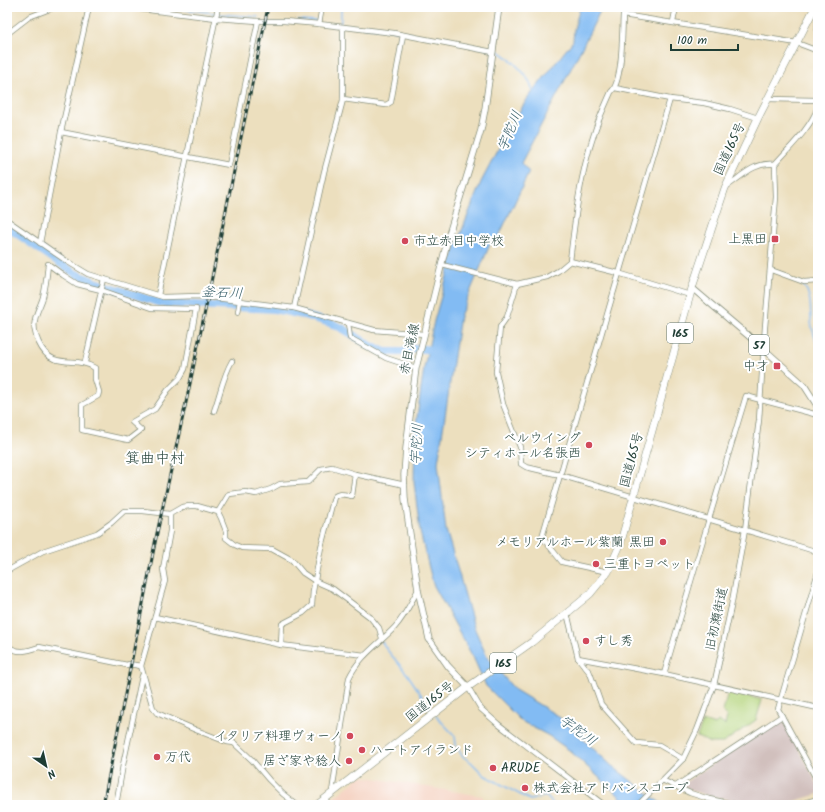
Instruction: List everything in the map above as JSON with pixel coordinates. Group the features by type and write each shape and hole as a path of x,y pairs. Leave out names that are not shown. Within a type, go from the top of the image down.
{"highway":[{"name":"国道165号","path":"319,804 332,792 434,714 532,642 590,594 608,572 620,546 691,292 725,188 758,118 815,7"}],"main road":[{"name":"赤目滝線","path":"471,686 448,666 429,639 418,590 405,499 406,448 416,368 424,334 443,265 449,234 481,130 499,7"},
{"name":"57","path":"691,292 764,349 804,385 818,407"}],"street":[{"path":"7,34 29,17 54,7"},
{"path":"40,243 61,132 89,7"},
{"path":"123,7 217,13 258,21 284,21 320,24 403,35 493,50"},
{"path":"320,24 321,7"},
{"path":"673,22 676,7"},
{"path":"818,12 818,77"},
{"path":"158,295 217,13"},
{"path":"443,265 517,284 547,277 558,271 570,261 578,203 587,157 594,133 611,92 615,88 619,72 623,15 797,43 817,51"},
{"path":"61,132 229,165 258,21"},
{"path":"294,308 324,172 342,99 343,27"},
{"path":"342,99 389,104 403,35"},
{"path":"615,88 670,99 711,104 758,118"},
{"path":"608,572 562,562 542,537 670,99"},
{"path":"768,100 818,100"},
{"path":"725,188 751,168 767,163 775,164 800,136 818,107"},
{"name":"旧初瀬街道","path":"684,759 714,685 731,607 745,530 752,481 771,270 776,197 775,164"},
{"path":"7,220 80,269 104,280 158,295 172,297 199,296 294,308 374,330 424,334"},
{"path":"570,261 691,292"},
{"path":"48,264 77,284 101,289 152,308 196,309 185,370 154,409 132,422 141,430 128,440 82,430 82,405 98,396 99,392 95,379 95,368 85,362 60,361 52,359 38,342 35,321 44,295 48,264"},
{"path":"771,270 804,282 818,281"},
{"path":"85,362 104,280"},
{"path":"517,284 507,316 500,327 496,372 502,404 520,447 521,464 526,467 634,497 818,552"},
{"path":"218,295 239,298 240,302 238,311"},
{"path":"348,323 350,338 386,358 416,368"},
{"path":"214,411 226,371 232,361"},
{"path":"664,674 746,396 818,415"},
{"path":"218,512 229,494 246,492 256,494 280,484 308,482 321,469 332,467 355,474 405,485"},
{"path":"281,646 282,624 303,613 312,605 321,547 334,497 341,494 352,496 355,474"},
{"path":"7,571 43,551 68,541 97,533 124,511 143,511 170,514 182,507 197,506 218,512 226,531 226,538 235,545 242,548 272,549 292,560 303,573 315,581 333,589 370,618 379,628 382,638"},
{"path":"170,514 170,531 163,569 165,581 141,666 153,708 157,713 202,733 234,743 252,760 283,794 297,805"},
{"path":"818,572 778,709 816,774 818,782"},
{"path":"332,792 349,678 354,668 365,655 396,626 418,590"},
{"path":"568,613 578,658 590,673 600,704 636,743 658,745 684,759 638,805"},
{"path":"155,617 281,646 365,655"},
{"path":"7,639 8,646 15,651 31,650 39,647 127,665 141,666"},
{"path":"578,658 664,674 818,708"},
{"path":"116,805 123,765 143,675"},
{"path":"471,686 481,709 498,724 604,805"},
{"path":"676,786 782,716"},
{"path":"661,781 709,800 738,805"},
{"path":"797,805 818,799"}],"shaded area":[{"path":"783,720 818,785 818,794 784,804 764,804 714,797 693,791 681,785 776,722"},
{"path":"361,776 482,796 485,805 324,805"}],"green space":[{"path":"728,691 762,700 756,720 723,743 711,743 697,737 703,721 715,725 718,721 725,725 727,717 723,712"}],"water":[{"name":"宇陀川","path":"580,7 602,7 573,66 521,163 529,172 499,236 491,242 460,316 438,463 446,530 474,627 487,657 515,690 558,716 612,766 663,805 629,805 569,750 549,736 521,721 486,686 474,659 433,584 420,532 414,482 415,431 424,368 434,321 455,248 481,182 512,123 528,98 573,41 574,29"}],"waterway":[{"path":"162,7 215,13"},
{"path":"340,25 341,7"},
{"path":"218,14 258,17"},
{"path":"298,20 316,21"},
{"path":"363,27 390,29 412,34"},
{"path":"459,43 491,49"},
{"path":"494,49 509,58 518,67 529,81 534,92"},
{"name":"釜石川","path":"7,227 76,274 95,282 160,303 274,309 303,315 330,323 342,328 371,346 385,352 401,352 417,348 438,351"},
{"path":"801,283 808,293 812,328 818,347"},
{"path":"382,642 408,675 432,711"},
{"path":"436,716 455,736 456,745 462,756 471,762 484,775 530,800 546,796 554,805"}],"railway":[{"path":"103,805 157,533 187,398 268,7"}],"place":[{"name":"上黒田","path":"775,239"},
{"name":"市立赤目中学校","path":"405,241"},
{"name":"中才","path":"777,366"},
{"name":"ベルウイング シティホール名張西","path":"589,445"},
{"name":"メモリアルホール紫蘭 黒田","path":"663,542"},
{"name":"三重トヨペット","path":"596,564"},
{"name":"すし秀","path":"586,641"},
{"name":"イタリア料理ヴォーノ","path":"350,736"},
{"name":"ハートアイランド","path":"362,750"},
{"name":"万代","path":"157,757"},
{"name":"居ざ家や稔人","path":"349,761"},
{"name":"ARUDE","path":"493,768"},
{"name":"株式会社アドバンスコープ","path":"525,788"}],"district":[{"name":"箕曲中村","path":"155,459"}]}
